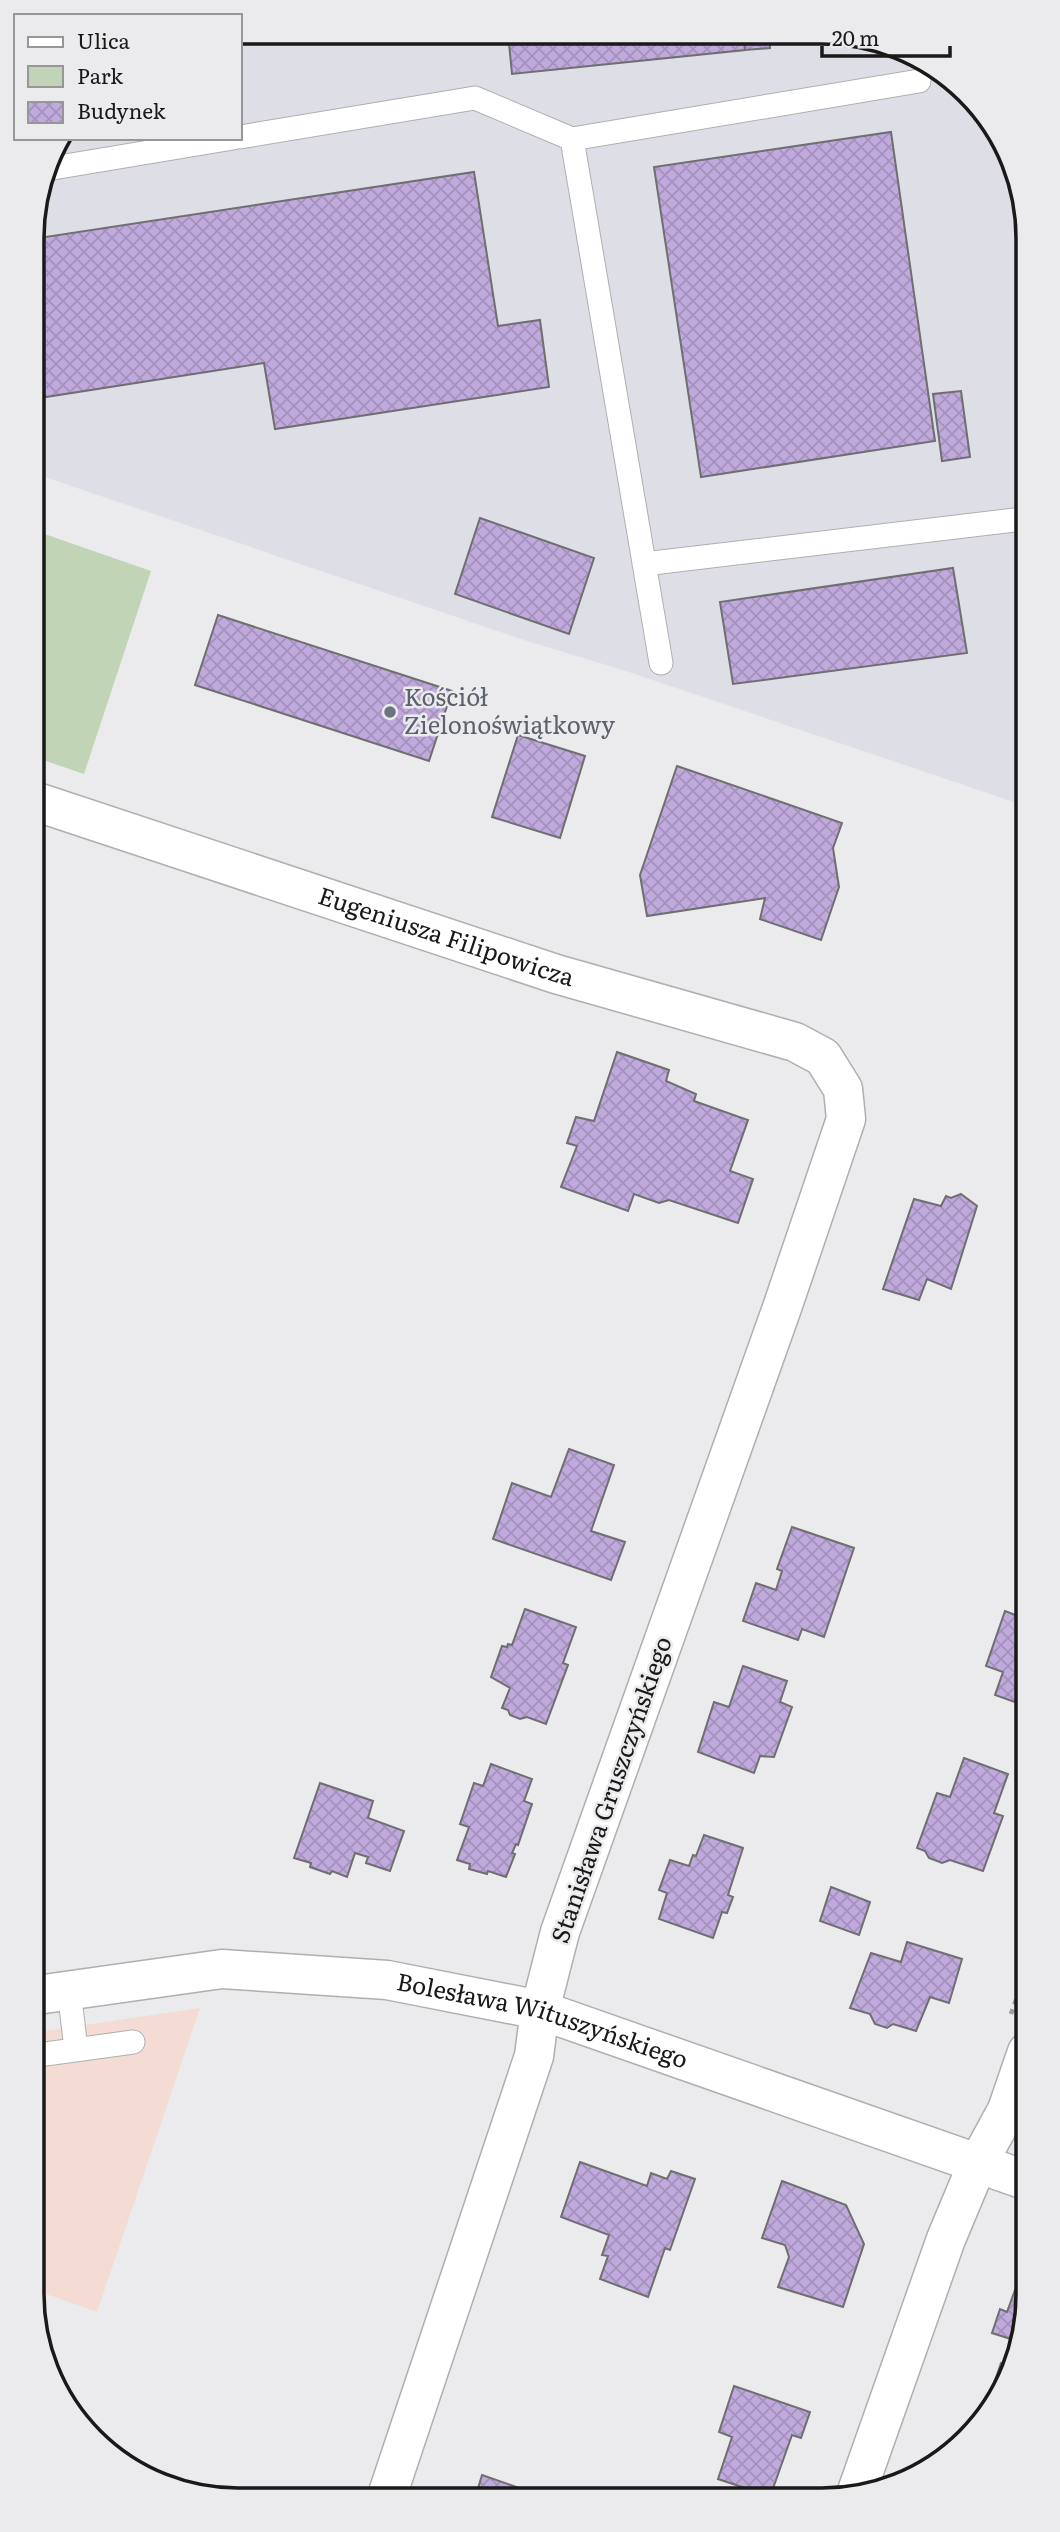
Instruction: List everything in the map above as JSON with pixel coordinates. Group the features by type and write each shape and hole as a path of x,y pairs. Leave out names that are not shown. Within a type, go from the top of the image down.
{"street":[{"name":"Eugeniusza Filipowicza","path":"44,804 556,975 795,1042 823,1057 843,1089"},
{"name":"Stanisława Gruszczyńskiego","path":"390,2488 534,2056 540,2010 560,1932 783,1305 846,1119 843,1089"},
{"name":"Bolesława Wituszyńskiego","path":"53,1992 222,1969 387,1980 540,2010 1016,2177"},
{"path":"859,2485 946,2239 977,2165 1007,2110 1016,2084"}],"lane":[{"path":"242,137 475,98 572,139 919,81"},
{"path":"572,139 661,663"},
{"path":"58,167 221,140"},
{"path":"644,564 1016,520"},
{"path":"53,1992 76,2049"},
{"path":"44,2054 133,2042"}],"path":[{"path":"1009,2019 1016,2000"}],"shaded area":[{"path":"242,44 847,45 884,54 930,77 968,110 990,141 1010,188 1015,213 1016,803 626,671 527,641 44,477 45,213 50,188 71,140 242,140"},
{"path":"200,2008 97,2312 44,2293 44,2031"}],"green space":[{"path":"44,534 151,571 84,774 44,760"}],"building":[{"path":"509,44 744,44 745,50 512,74"},
{"path":"744,44 770,44 770,48 745,50"},
{"path":"891,132 935,441 701,477 654,167"},
{"path":"474,172 498,326 540,320 549,387 275,429 264,363 44,397 44,237"},
{"path":"961,391 970,457 942,461 933,394"},
{"path":"480,518 594,558 569,634 455,594"},
{"path":"953,568 967,653 733,684 720,602"},
{"path":"218,615 452,691 429,761 195,685"},
{"path":"518,735 585,756 560,838 492,817"},
{"path":"677,766 842,823 833,848 839,887 821,940 760,919 765,898 647,916 640,875"},
{"path":"617,1052 669,1070 666,1081 696,1094 694,1101 748,1120 730,1171 753,1179 738,1223 669,1200 659,1203 634,1194 628,1211 561,1187 577,1146 567,1143 576,1117 594,1121"},
{"path":"961,1194 977,1206 951,1289 927,1279 919,1300 883,1289 914,1199 941,1206 946,1196 951,1198"},
{"path":"569,1449 614,1465 591,1531 625,1542 611,1580 493,1539 512,1483 551,1497"},
{"path":"792,1527 854,1548 824,1637 802,1629 798,1640 743,1621 756,1583 776,1590 782,1571 777,1569"},
{"path":"525,1609 576,1627 563,1663 568,1665 546,1724 527,1717 520,1719 510,1715 508,1710 502,1708 510,1688 491,1677 502,1646 512,1645"},
{"path":"1005,1611 1016,1615 1016,1702 995,1695 1003,1672 986,1666"},
{"path":"743,1666 787,1681 780,1702 792,1707 774,1757 760,1756 754,1773 698,1752 714,1702 729,1707"},
{"path":"964,1758 1008,1774 994,1813 1003,1816 983,1871 950,1860 942,1863 929,1858 925,1851 917,1848 937,1793 950,1797"},
{"path":"491,1764 532,1779 524,1801 532,1804 518,1845 516,1844 512,1853 515,1854 506,1877 469,1869 470,1864 457,1860 469,1827 460,1824 474,1783 483,1786"},
{"path":"320,1783 373,1801 368,1818 404,1831 390,1871 366,1863 368,1857 355,1853 347,1877 310,1867 311,1863 294,1858"},
{"path":"704,1835 743,1848 728,1895 733,1897 727,1913 722,1912 713,1938 659,1919 667,1893 659,1890 670,1860 689,1866"},
{"path":"831,1887 870,1902 859,1935 820,1921"},
{"path":"907,1942 962,1959 949,2003 930,1997 916,2031 893,2024 887,2028 875,2024 870,2014 850,2008 871,1953 901,1962"},
{"path":"580,2162 647,2186 651,2173 667,2179 671,2171 695,2179 670,2250 665,2248 648,2297 600,2279 608,2256 602,2255 609,2235 561,2217"},
{"path":"782,2181 846,2205 864,2244 843,2307 778,2287 789,2257 785,2245 762,2238"},
{"path":"1016,2290 1011,2339 992,2333 1000,2309 1007,2312"},
{"path":"734,2386 810,2412 801,2438 792,2435 773,2488 745,2488 718,2479 732,2437 719,2432"},
{"path":"482,2475 520,2488 478,2488"}],"place":[{"name":"Kościół Zielonoświątkowy","path":"390,712"}]}
